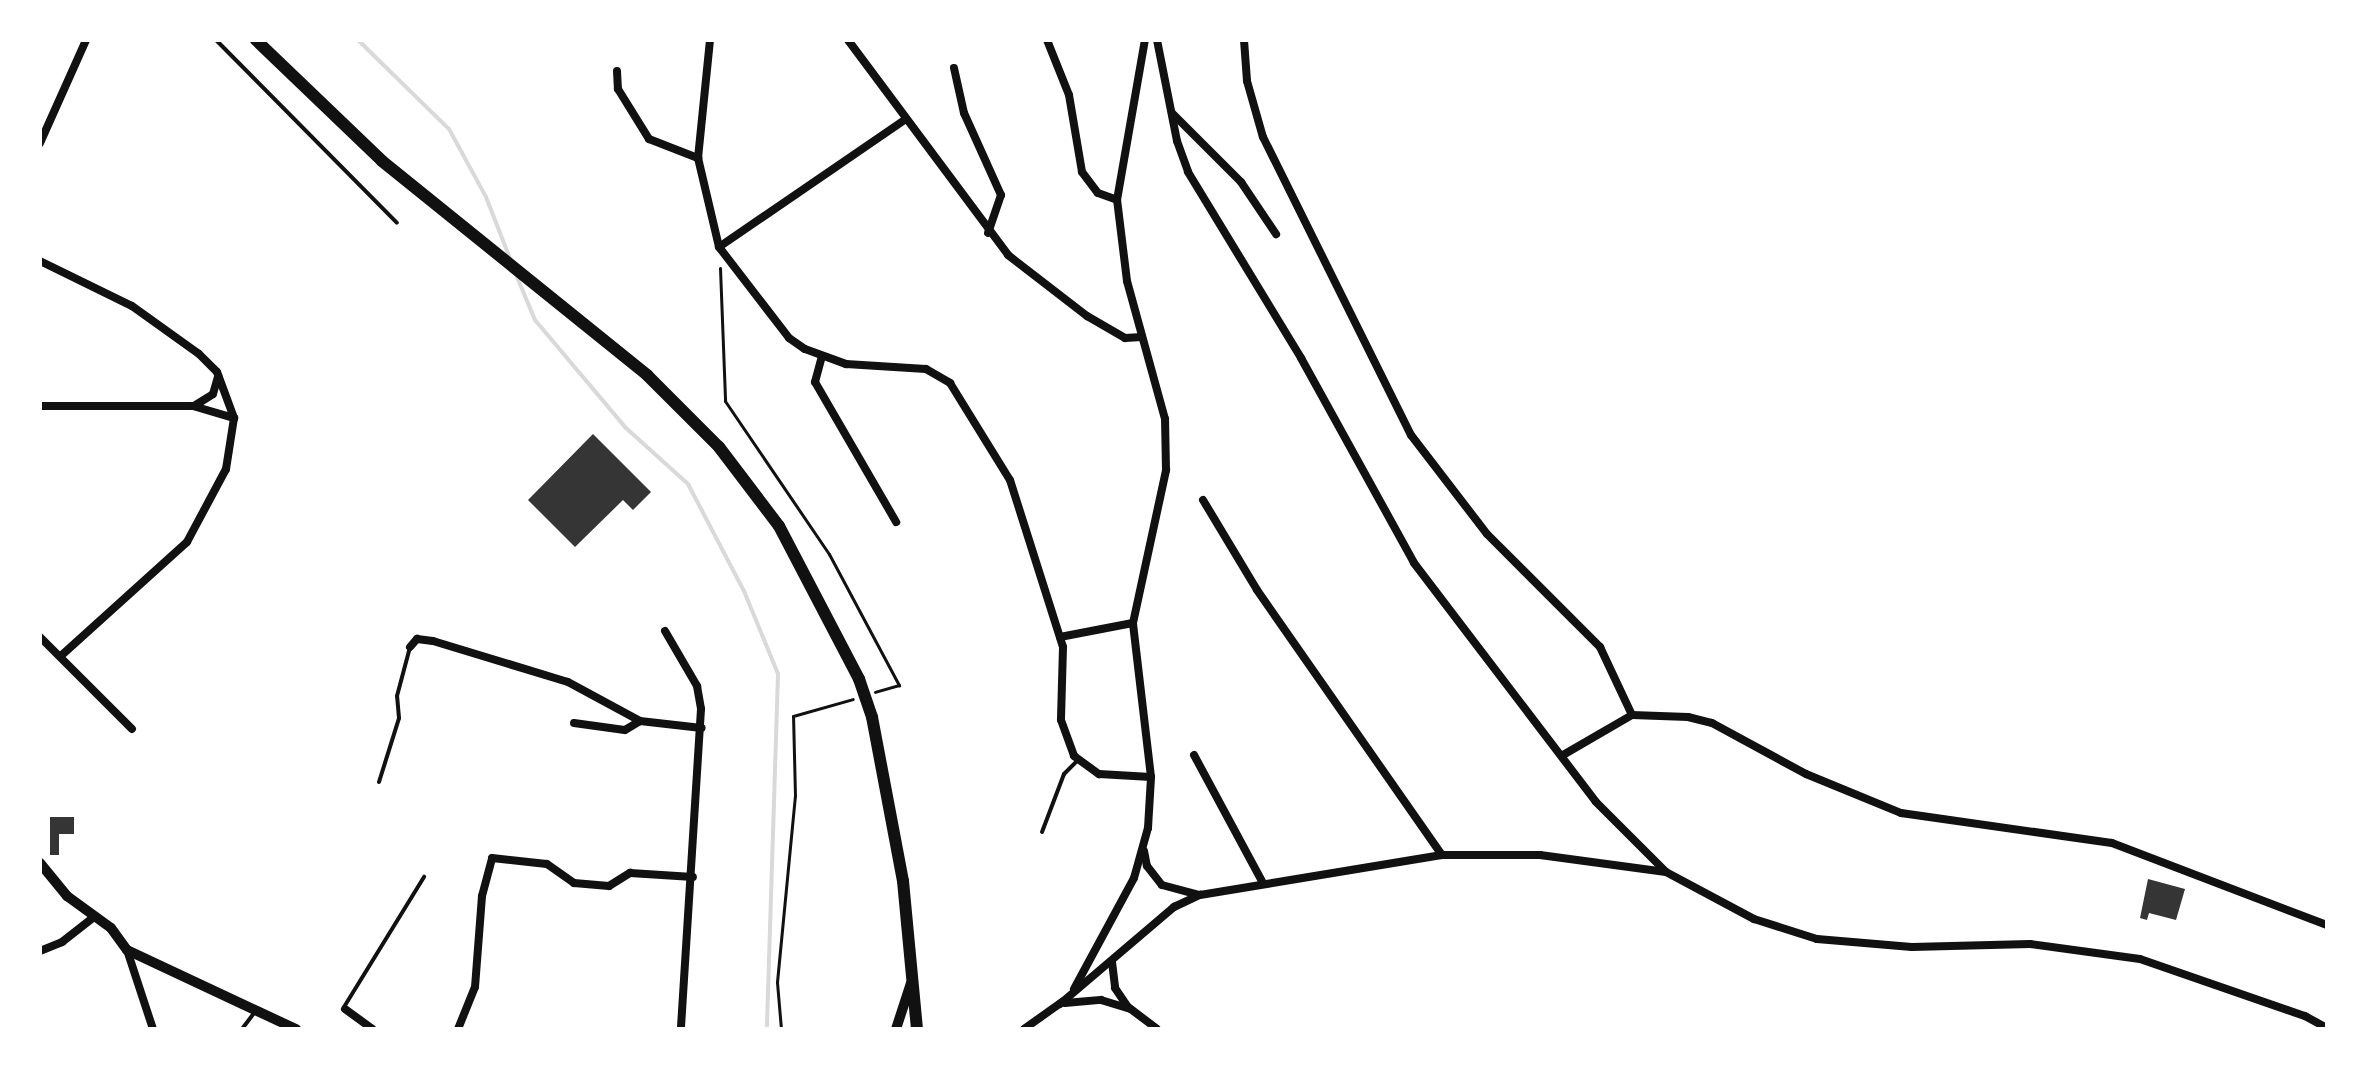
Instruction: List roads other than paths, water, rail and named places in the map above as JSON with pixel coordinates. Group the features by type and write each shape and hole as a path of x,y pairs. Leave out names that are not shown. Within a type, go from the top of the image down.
{"main road":[{"path":"256,40 351,133 647,375 719,447 779,526 859,679 872,717 903,881 917,1029"}],"street":[{"path":"40,143 86,40"},
{"path":"710,40 698,158 719,247 789,338 822,356 872,368 926,369 950,383 1010,480 1060,637 1061,720 1078,760 1099,774 1151,777"},
{"path":"848,40 988,233 1008,255 1087,316 1125,338 1142,337"},
{"path":"1047,40 1069,95 1082,172 1098,193 1117,200"},
{"path":"1060,1004 1095,957 1134,878 1144,846 1151,777 1133,623 1166,470 1165,419 1127,281 1117,200 1145,40"},
{"path":"1157,40 1171,113 1188,172 1301,358 1414,563 1628,839 1666,872 1754,919 1817,939 1912,947 2089,949 2140,959 2305,1016 2327,1028"},
{"path":"1244,40 1247,81 1263,137 1411,435 1487,534 1600,647 1632,715"},
{"path":"954,68 964,113 1001,195 988,233"},
{"path":"617,71 618,89 649,139 698,158"},
{"path":"1171,113 1241,182 1276,234"},
{"path":"719,247 906,119"},
{"path":"40,261 132,306 168,329 218,374 234,418 226,469 187,542 62,655"},
{"path":"822,356 815,382 896,522"},
{"path":"193,406 213,394 218,374"},
{"path":"40,406 193,406 234,418"},
{"path":"1203,500 1257,590 1442,855"},
{"path":"1060,637 1133,623"},
{"path":"665,631 697,686 702,728 681,1029"},
{"path":"40,637 62,655 132,729"},
{"path":"410,647 417,639 433,641 541,673 640,721 702,728"},
{"path":"1563,755 1632,715 1712,723 1806,774 1901,813 2112,843 2327,925"},
{"path":"574,723 625,730 640,721"},
{"path":"1194,755 1263,883"},
{"path":"1144,846 1154,878 1172,889 1200,895"},
{"path":"1024,1029 1112,962 1174,907 1200,895 1442,855 1540,855 1666,872"},
{"path":"458,1029 475,987 482,896 492,858 547,864 574,883 609,886 630,873 693,877"},
{"path":"40,863 67,896 111,928 127,950 144,1014 153,1029"},
{"path":"40,951 62,942 94,917"},
{"path":"127,950 296,1029"},
{"path":"1095,957 1112,962"},
{"path":"1112,962 1115,988 1132,1010 1157,1029"},
{"path":"896,1029 912,981"},
{"path":"1060,1004 1101,1000 1132,1010"},
{"path":"345,1009 373,1029"}],"lane":[{"path":"216,40 397,223"},
{"path":"379,782 399,718 397,696 410,647"},
{"path":"1042,832 1064,774 1078,760"},
{"path":"345,1009 424,877"},
{"path":"242,1029 256,1011"}],"waterway":[{"path":"358,40 449,129 486,197 511,261"},
{"path":"517,277 535,320 626,428 688,484 744,591 778,674 767,1029"}]}
